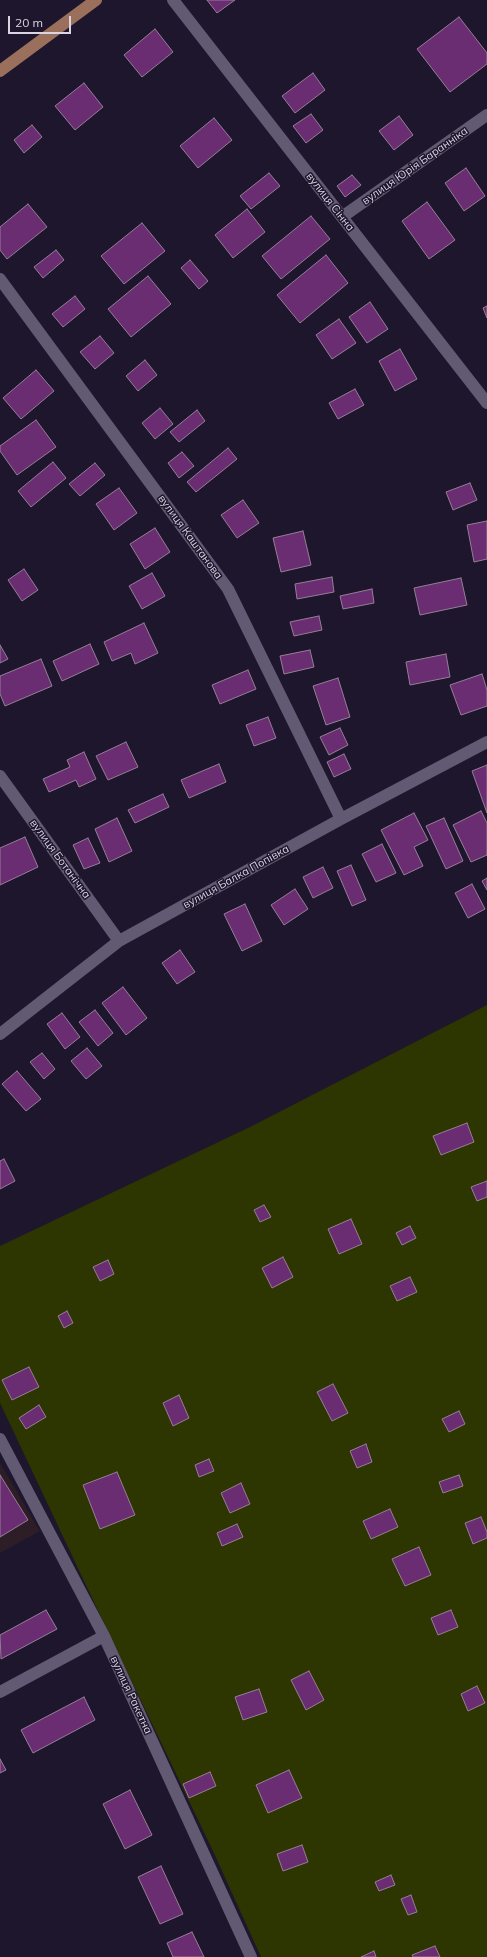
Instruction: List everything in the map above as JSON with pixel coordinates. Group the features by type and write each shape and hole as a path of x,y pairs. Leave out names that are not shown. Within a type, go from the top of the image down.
{"main road":[{"path":"0,71 96,0"}],"street":[{"name":"вулиця Сінна","path":"173,0 487,403"},
{"name":"вулиця Юрія Баранніка","path":"342,217 487,115"},
{"name":"вулиця Каштанова","path":"0,278 228,589 341,819"},
{"name":"вулиця Балка Попівка","path":"0,1034 119,941 341,819 487,742"},
{"name":"вулиця Ботанічна","path":"0,776 119,941"},
{"name":"вулиця Ракетна","path":"0,1439 104,1636 250,1957"},
{"path":"0,1692 104,1636"}],"shaded area":[{"path":"0,1463 40,1531 0,1553"}],"green space":[{"path":"487,1005 487,1957 261,1957 212,1849 0,1403 0,1246 252,1126"}],"building":[{"path":"207,0 235,0 217,13"},
{"path":"459,17 487,53 487,64 450,92 417,49"},
{"path":"155,29 173,52 142,77 124,55"},
{"path":"313,73 325,90 295,113 282,96"},
{"path":"84,83 103,107 75,130 55,106"},
{"path":"311,114 323,130 306,143 293,126"},
{"path":"399,116 413,135 394,150 379,131"},
{"path":"214,118 232,140 198,168 180,146"},
{"path":"32,125 42,137 24,153 14,140"},
{"path":"466,168 485,196 464,211 445,183"},
{"path":"269,173 280,186 251,209 240,196"},
{"path":"352,175 361,185 345,197 337,186"},
{"path":"427,202 455,240 429,259 402,221"},
{"path":"28,204 47,227 7,259 0,250 0,227"},
{"path":"247,209 265,232 233,258 215,235"},
{"path":"311,216 330,239 281,279 262,256"},
{"path":"142,223 165,251 124,284 101,256"},
{"path":"56,250 64,260 43,278 34,267"},
{"path":"326,255 348,283 300,323 277,295"},
{"path":"190,260 208,281 199,289 181,268"},
{"path":"148,276 171,304 131,337 108,309"},
{"path":"75,296 85,309 63,327 52,314"},
{"path":"370,302 388,329 367,343 349,317"},
{"path":"487,306 487,318 483,308"},
{"path":"339,319 356,343 332,359 316,335"},
{"path":"100,336 114,353 95,369 80,352"},
{"path":"400,349 417,379 395,391 379,361"},
{"path":"145,360 157,375 138,391 126,376"},
{"path":"36,370 54,391 21,419 3,398"},
{"path":"355,389 364,405 338,419 329,403"},
{"path":"160,408 173,424 155,439 142,423"},
{"path":"197,410 205,421 179,442 170,432"},
{"path":"36,420 56,447 17,475 0,451 0,446"},
{"path":"228,448 237,459 196,492 187,482"},
{"path":"182,452 194,466 179,478 168,463"},
{"path":"53,462 66,478 31,507 18,491"},
{"path":"95,463 105,475 80,496 69,484"},
{"path":"470,483 477,500 453,510 446,492"},
{"path":"119,488 137,513 114,530 96,504"},
{"path":"243,500 259,523 237,538 221,515"},
{"path":"487,521 487,559 474,562 467,525"},
{"path":"155,528 170,552 145,569 130,544"},
{"path":"303,531 311,565 281,572 273,538"},
{"path":"24,569 38,590 22,601 8,580"},
{"path":"152,573 165,596 142,609 129,586"},
{"path":"332,577 334,592 297,599 295,584"},
{"path":"461,578 467,605 420,615 414,588"},
{"path":"372,589 374,603 343,609 340,596"},
{"path":"319,616 322,630 294,636 290,622"},
{"path":"144,623 158,653 135,664 131,653 112,661 104,642"},
{"path":"90,644 99,664 62,681 53,661"},
{"path":"0,645 8,659 0,663"},
{"path":"310,650 314,667 284,674 280,656"},
{"path":"446,654 450,677 410,685 406,662"},
{"path":"41,659 52,686 5,706 0,694 0,676"},
{"path":"248,670 256,689 220,704 212,685"},
{"path":"482,674 487,690 487,706 461,715 450,685"},
{"path":"338,678 350,717 326,725 313,686"},
{"path":"268,717 276,738 254,746 246,725"},
{"path":"340,728 348,745 329,755 320,737"},
{"path":"126,742 138,767 108,780 96,756"},
{"path":"84,752 96,779 79,787 76,780 49,792 43,779 70,767 67,760"},
{"path":"344,754 351,769 334,777 327,762"},
{"path":"219,764 226,782 189,798 181,780"},
{"path":"487,765 487,813 472,771"},
{"path":"163,794 169,807 135,823 128,810"},
{"path":"481,811 487,823 487,855 471,862 453,825"},
{"path":"414,813 428,840 414,847 423,866 404,875 381,830"},
{"path":"117,818 132,851 109,862 95,829"},
{"path":"444,818 463,861 446,869 426,826"},
{"path":"25,837 38,867 0,885 0,848"},
{"path":"88,838 100,863 84,869 73,845"},
{"path":"382,844 396,873 376,882 362,854"},
{"path":"351,865 366,900 352,906 337,871"},
{"path":"323,867 333,888 313,898 303,877"},
{"path":"487,878 487,890 482,881"},
{"path":"472,884 485,909 468,918 455,893"},
{"path":"295,889 308,909 284,925 271,905"},
{"path":"245,904 262,941 242,951 224,914"},
{"path":"180,950 195,972 177,984 162,963"},
{"path":"123,987 147,1018 126,1035 102,1003"},
{"path":"95,1010 113,1033 98,1046 79,1022"},
{"path":"62,1013 80,1037 65,1049 47,1024"},
{"path":"87,1048 102,1066 86,1079 71,1061"},
{"path":"42,1053 55,1069 44,1079 30,1062"},
{"path":"17,1071 41,1099 26,1111 2,1084"},
{"path":"467,1123 474,1142 441,1155 433,1136"},
{"path":"4,1159 15,1181 0,1189 0,1161"},
{"path":"487,1181 487,1197 477,1201 471,1187"},
{"path":"264,1205 271,1217 260,1222 254,1210"},
{"path":"351,1219 362,1244 339,1254 328,1229"},
{"path":"410,1226 416,1238 402,1245 396,1233"},
{"path":"283,1257 293,1277 272,1288 262,1268"},
{"path":"108,1260 114,1274 100,1281 93,1267"},
{"path":"410,1277 417,1292 397,1301 390,1286"},
{"path":"67,1311 73,1323 64,1328 58,1316"},
{"path":"29,1367 39,1387 12,1400 2,1380"},
{"path":"333,1384 348,1413 332,1421 317,1392"},
{"path":"179,1395 189,1418 173,1426 163,1403"},
{"path":"39,1405 46,1417 26,1429 19,1418"},
{"path":"459,1411 465,1424 449,1432 442,1419"},
{"path":"366,1444 372,1462 357,1468 350,1451"},
{"path":"209,1459 214,1471 199,1477 195,1465"},
{"path":"117,1472 135,1515 100,1529 83,1485"},
{"path":"0,1475 28,1520 0,1537"},
{"path":"459,1475 463,1486 443,1493 439,1482"},
{"path":"241,1483 250,1504 230,1513 221,1493"},
{"path":"390,1509 398,1527 371,1539 363,1521"},
{"path":"481,1517 487,1532 487,1538 473,1544 465,1523"},
{"path":"237,1524 243,1537 222,1546 217,1533"},
{"path":"419,1547 431,1575 405,1586 392,1559"},
{"path":"46,1610 57,1629 1,1659 0,1635"},
{"path":"451,1610 458,1627 438,1635 431,1618"},
{"path":"309,1671 324,1700 306,1710 291,1680"},
{"path":"477,1686 485,1703 468,1711 461,1694"},
{"path":"259,1689 267,1712 243,1720 235,1697"},
{"path":"84,1697 95,1720 33,1753 21,1730"},
{"path":"0,1759 6,1770 0,1773"},
{"path":"289,1770 302,1798 268,1813 256,1785"},
{"path":"210,1772 216,1786 189,1798 183,1784"},
{"path":"130,1790 152,1835 125,1849 103,1804"},
{"path":"302,1845 308,1862 283,1871 277,1854"},
{"path":"161,1866 183,1914 160,1924 138,1877"},
{"path":"391,1875 395,1885 379,1891 375,1882"},
{"path":"411,1895 417,1912 408,1915 401,1899"},
{"path":"192,1932 204,1957 173,1957 167,1943"},
{"path":"435,1946 440,1957 413,1957 412,1955"},
{"path":"374,1951 376,1957 361,1957"}]}
